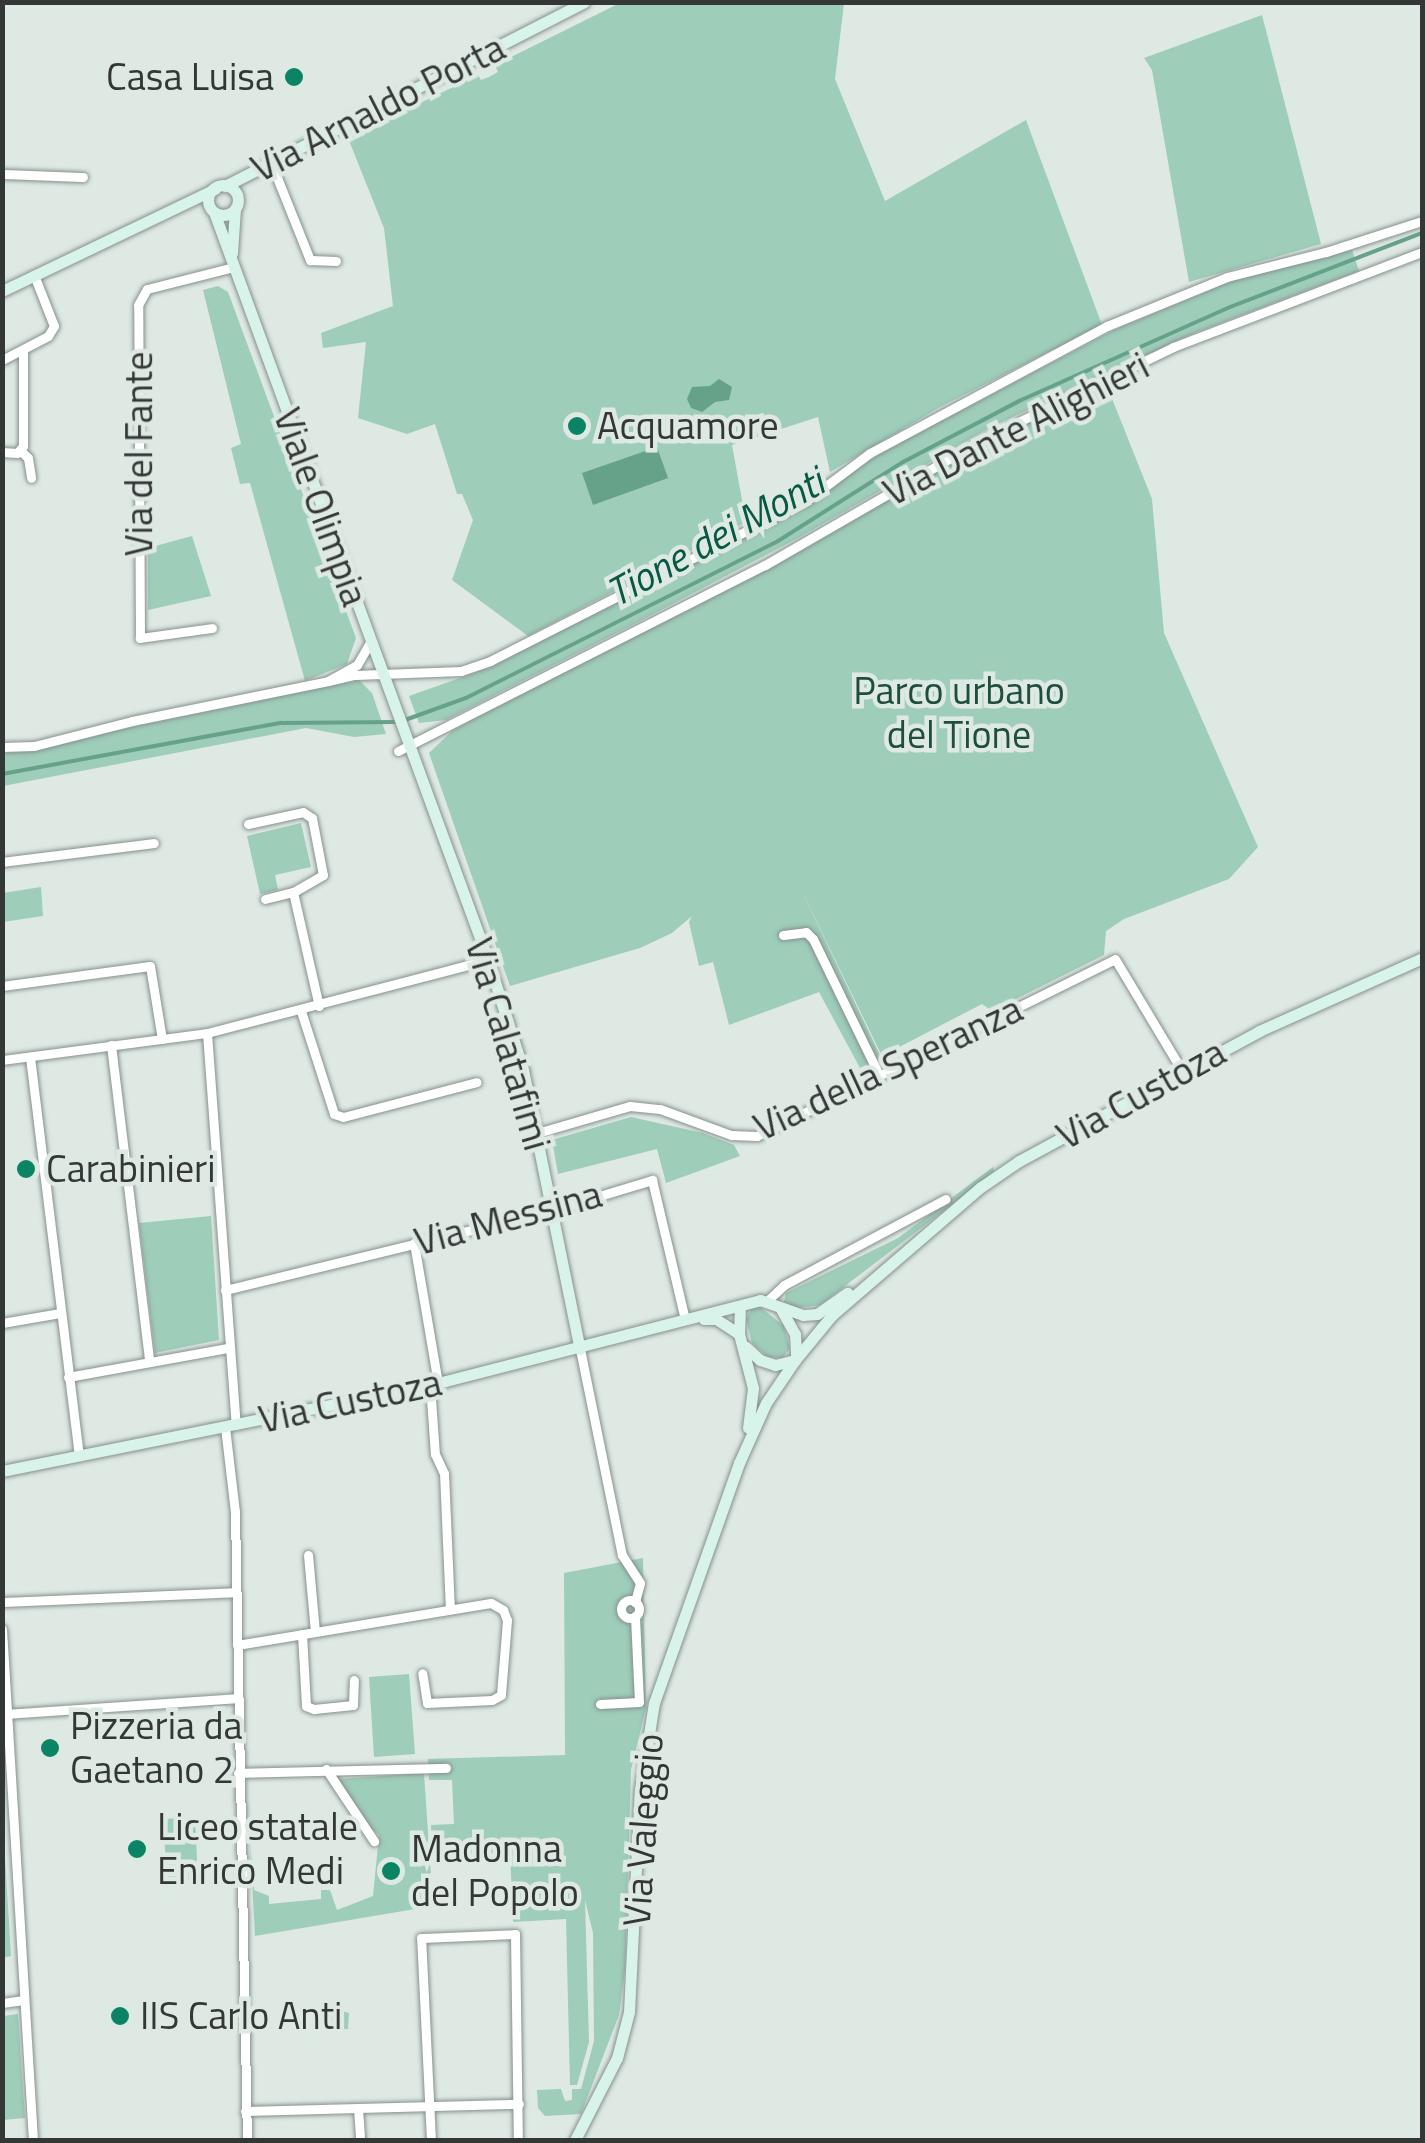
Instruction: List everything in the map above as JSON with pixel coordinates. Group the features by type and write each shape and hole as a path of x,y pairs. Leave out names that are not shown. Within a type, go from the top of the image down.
{"main road":[{"name":"Via Arnaldo Porta","path":"2,291 220,187 584,2"},
{"path":"236,205 236,193 220,187 209,196 212,210 227,215 236,205 266,162"},
{"name":"Via Arnaldo Porta","path":"176,207 203,203 212,210"},
{"name":"Viale Olimpia","path":"233,267 236,205"},
{"name":"Viale Olimpia","path":"212,210 371,641 394,706 404,749"},
{"name":"Via Calatafimi","path":"404,749 488,960 523,1070 580,1350"},
{"name":"Via Custoza","path":"739,1464 766,1403 832,1316 981,1187 1019,1161 1225,1048 1422,958"},
{"name":"Via Custoza","path":"781,1309 817,1314 884,1270"},
{"path":"690,1319 716,1319 760,1360 775,1365 795,1360 795,1334 781,1309 767,1301"},
{"name":"Via Custoza","path":"2,1471 434,1384 767,1301"},
{"path":"739,1464 754,1388 741,1339 740,1306"},
{"name":"Via Valeggio","path":"575,2140 617,2058 629,2012 640,1790 654,1703 739,1464"}],"street":[{"path":"266,162 310,260 336,262"},
{"path":"2,174 83,177"},
{"path":"2,747 34,746 132,720 328,681 460,671 490,660 806,501 870,453 1106,326 1226,276 1326,252 1422,220"},
{"name":"Via Dante Alighieri","path":"404,749 765,565 984,439 1173,348 1422,252"},
{"name":"Via del Fante","path":"212,628 140,638 138,305 147,289 233,267"},
{"path":"2,360 48,336 54,326 34,275"},
{"path":"23,350 20,450 28,458 31,478"},
{"path":"2,452 20,450"},
{"path":"328,681 358,665 371,641"},
{"path":"248,824 309,814 324,870 319,879 294,892 264,899"},
{"path":"2,862 154,843"},
{"path":"294,892 319,1006"},
{"path":"783,935 806,932 813,939 826,974 880,1077"},
{"name":"Via della Speranza","path":"536,1132 630,1106 660,1109 731,1136 757,1136 1115,959 1178,1064"},
{"path":"2,1060 207,1033 488,960"},
{"path":"2,986 150,966 162,1038"},
{"path":"301,1011 334,1114 343,1117 477,1082"},
{"path":"207,1033 235,1512 246,2140"},
{"path":"111,1045 149,1361"},
{"path":"30,1057 78,1455"},
{"name":"Via Messina","path":"225,1290 550,1211 652,1180 690,1319"},
{"name":"Via Custoza","path":"767,1301 784,1286 946,1199"},
{"path":"414,1243 434,1384 435,1454 444,1473 450,1610"},
{"path":"2,1323 60,1313"},
{"path":"68,1377 228,1348"},
{"path":"580,1350 622,1554 640,1583 635,1602 640,1702 600,1704"},
{"path":"308,1555 314,1632"},
{"path":"2,1602 236,1592"},
{"path":"237,1644 491,1603 503,1610 502,1695 492,1700 427,1703 422,1673"},
{"path":"2,1629 33,2140"},
{"path":"302,1634 304,1702 310,1709 353,1705 354,1680"},
{"path":"6,1714 238,1698"},
{"path":"238,1773 446,1768"},
{"path":"326,1769 374,1841"},
{"path":"431,2140 420,1938 515,1934 518,2140"},
{"path":"2,2003 24,2000"},
{"path":"246,2111 519,2104"},
{"path":"358,2108 360,2140"}],"green space":[{"path":"622,2 844,3 835,79 885,201 1026,120 1102,325 940,407 830,472 818,417 732,445 746,522 528,636 452,580 473,520 462,494 457,494 435,424 407,434 358,418 366,342 323,348 321,333 393,306 384,228 348,138 478,75 481,80 489,77 498,72 495,65"},
{"path":"1262,15 1321,244 1189,282 1152,70 1144,58"},
{"path":"1352,250 1359,271 1197,332 989,428 800,537 640,621 446,720 419,723 409,696 488,668 811,503 878,454 1114,330 1237,279"},
{"path":"218,286 228,292 356,638 347,664 305,681 250,483 240,484 231,448 241,444 203,290"},
{"name":"Parco urbano del Tione","path":"1107,386 1152,499 1164,633 1258,847 1229,879 1124,919 1106,931 1104,955 992,1011 982,1004 882,1056 797,881 881,1057 860,1068 819,992 729,1025 713,962 699,966 689,922 692,916 672,933 640,948 510,986 429,753 453,730 815,541 997,438"},
{"path":"192,536 211,596 148,610 148,548"},
{"path":"359,680 372,693 386,734 354,737 306,728 3,786 2,754"},
{"path":"301,823 311,867 275,875 278,890 260,894 247,836"},
{"path":"41,887 43,916 3,922 3,893"},
{"path":"631,1117 703,1133 734,1145 740,1156 666,1183 657,1149 558,1174 552,1140"},
{"path":"993,1167 994,1171 971,1190 820,1305 798,1308 784,1302 786,1293 898,1238"},
{"path":"211,1216 219,1340 155,1353 139,1223"},
{"path":"760,1307 784,1326 790,1348 783,1358 768,1357 752,1343 746,1319 751,1309"},
{"path":"643,1558 646,1708 631,1770 625,1970 619,2015 581,2114 545,2116 538,2108 537,2090 561,2089 565,2101 572,2100 572,2089 581,2089 594,2041 593,1933 585,1900 589,2042 577,2085 570,2085 566,1919 513,1922 514,1902 523,1901 512,1896 510,1853 507,1859 499,1860 498,1853 444,1855 444,1864 433,1864 431,1825 454,1824 452,1780 429,1780 428,1759 565,1755 564,1573"},
{"path":"409,1674 415,1754 374,1757 369,1677"},
{"path":"424,1773 433,1906 255,1936 250,1843 254,1890 269,1896 269,1904 321,1899 321,1890 330,1890 337,1910 373,1896 379,1835 364,1822 339,1779"},
{"path":"195,1817 198,1879 167,1881 163,1819"},
{"path":"3,1825 11,1956 2,1958"},
{"path":"330,2008 349,2013 348,2029 321,2030"},
{"path":"18,2014 25,2118 3,2120 3,2016"}],"shaded area":[{"path":"719,379 732,387 729,400 715,402 702,412 691,408 687,399 692,387 710,386"},
{"path":"657,447 668,478 593,505 582,473"}],"waterway":[{"name":"Tione dei Monti","path":"405,720 466,698 778,541 903,462 1019,401 1230,307 1422,233"},
{"name":"Tione dei Monti","path":"2,774 281,723 396,722"}],"place":[{"name":"Casa Luisa","path":"294,77"},
{"name":"Acquamore","path":"577,426"},
{"name":"Carabinieri","path":"26,1169"},
{"name":"Pizzeria da Gaetano 2","path":"50,1748"},
{"name":"Liceo statale Enrico Medi","path":"137,1849"},
{"name":"Madonna del Popolo","path":"391,1871"},
{"name":"IIS Carlo Anti","path":"120,2016"}]}
